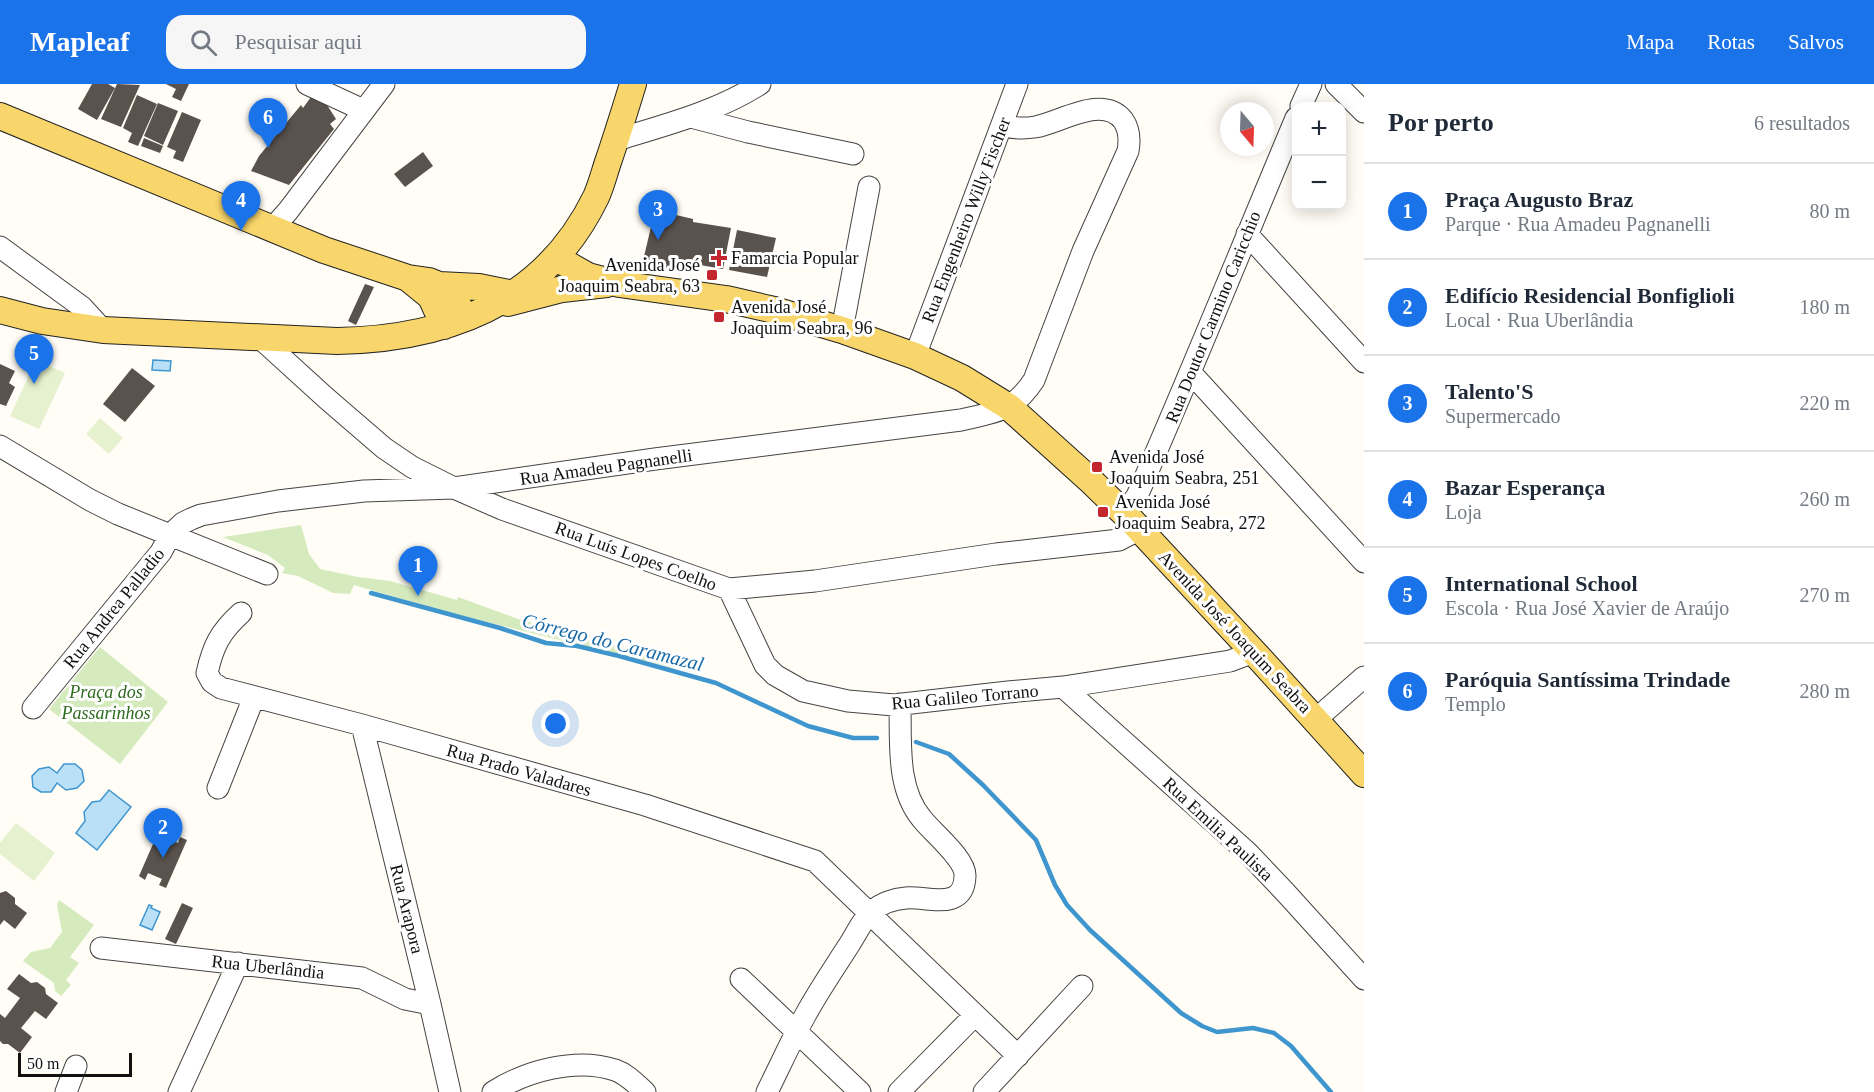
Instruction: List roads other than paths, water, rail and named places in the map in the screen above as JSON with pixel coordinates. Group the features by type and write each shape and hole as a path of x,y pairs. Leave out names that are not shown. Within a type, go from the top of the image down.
{"main road":[{"path":"0,310 42,321 103,330 336,341 404,336 454,322 492,307 514,294 556,258 573,236 597,195 633,84"},
{"path":"0,116 324,250 408,278 439,285 454,299 454,322"},
{"name":"Avenida José Joaquim Seabra","path":"556,258 588,276 619,284 726,298 842,330 915,356 962,378 1010,407 1132,522 1364,774"},
{"path":"408,278 454,322"},
{"name":"Avenida José Joaquim Seabra","path":"492,307 562,289 619,284"},
{"path":"439,285 514,294"}],"street":[{"path":"307,84 363,110"},
{"path":"272,229 384,84"},
{"path":"616,140 691,117 760,84"},
{"name":"Rua Engenheiro Willy Fischer","path":"915,356 1017,84"},
{"path":"1303,102 1311,84"},
{"path":"1336,84 1364,112"},
{"path":"1002,126 1019,129 1035,127 1100,109 1119,116 1128,130 1130,140 1128,151 1083,251 1034,380 1025,394 1010,407"},
{"path":"691,117 748,132 853,154"},
{"name":"Rua Doutor Carmino Caricchio","path":"1132,522 1137,496 1191,373 1246,234 1292,127"},
{"path":"842,330 869,187"},
{"path":"1246,234 1364,362"},
{"path":"0,248 82,307 103,330"},
{"name":"Rua Luís Lopes Coelho","path":"259,336 384,448 412,467 502,509 729,589 815,581 996,554 1119,540 1132,522"},
{"path":"1191,373 1364,562"},
{"name":"Rua Amadeu Pagnanelli","path":"201,515 278,501 364,491 454,488 655,459 962,420 1010,407"},
{"path":"1,450 118,514 267,574"},
{"name":"Rua Andrea Palladio","path":"33,708 161,552 170,535 183,523 201,515"},
{"name":"Rua Galileo Torrano","path":"729,589 765,665 775,675 803,691 866,703 900,704 1063,687 1230,661 1254,652"},
{"name":"Rua Prado Valadares","path":"241,613 225,628 210,660 207,673 212,682 221,688 363,725 645,805 815,861 869,914"},
{"path":"1315,720 1364,677"},
{"name":"Rua Emilia Paulista","path":"1063,687 1247,852 1364,979"},
{"path":"218,788 254,697"},
{"path":"767,1092 806,1014 869,914 886,903 907,898 937,901 953,898 961,890 965,876 961,862 921,818 908,794 901,753 900,704"},
{"name":"Rua Arapora","path":"363,725 450,1092"},
{"path":"869,914 1018,1056"},
{"name":"Rua Uberlândia","path":"101,948 362,978 405,999 430,1004"},
{"path":"179,1092 238,963"},
{"path":"741,979 860,1092"},
{"path":"984,1092 1082,986"},
{"path":"899,1092 974,1016"},
{"path":"66,1092 76,1066"},
{"path":"493,1092 502,1086 548,1069 585,1066 614,1070 627,1076 645,1092"}],"water":[{"path":"153,360 171,361 170,371 152,370"},
{"path":"64,764 75,764 82,770 84,781 77,788 66,790 57,783 51,792 41,792 33,787 32,776 39,769 49,767 57,773"},
{"path":"109,790 131,807 97,850 76,833 85,821 84,812 92,802 100,801"},
{"path":"149,905 160,912 152,930 140,925"}],"waterway":[{"name":"Córrego do Caramazal","path":"371,593 546,643 577,646 716,683 808,726 853,738 877,738"},
{"name":"Córrego do Caramazal","path":"916,742 949,754 983,785 1036,840 1055,885 1067,905 1090,930 1181,1013 1217,1032 1253,1028 1274,1033 1291,1046 1331,1092"}],"place":[{"name":"Paróquia Santíssima Trindade","path":"268,148"},
{"name":"Bazar Esperança","path":"241,231"},
{"name":"Talento'S","path":"658,240"},
{"name":"Famarcia Popular","path":"719,258"},
{"name":"Avenida José Joaquim Seabra, 63","path":"712,275"},
{"name":"Avenida José Joaquim Seabra, 96","path":"719,317"},
{"name":"International School","path":"34,384"},
{"name":"Avenida José Joaquim Seabra, 251","path":"1097,467"},
{"name":"Avenida José Joaquim Seabra, 272","path":"1103,512"},
{"name":"Praça Augusto Braz","path":"418,596"},
{"name":"Edifício Residencial Bonfiglioli","path":"163,858"}],"park label":[{"name":"Praça dos Passarinhos","path":"106,702"}]}
